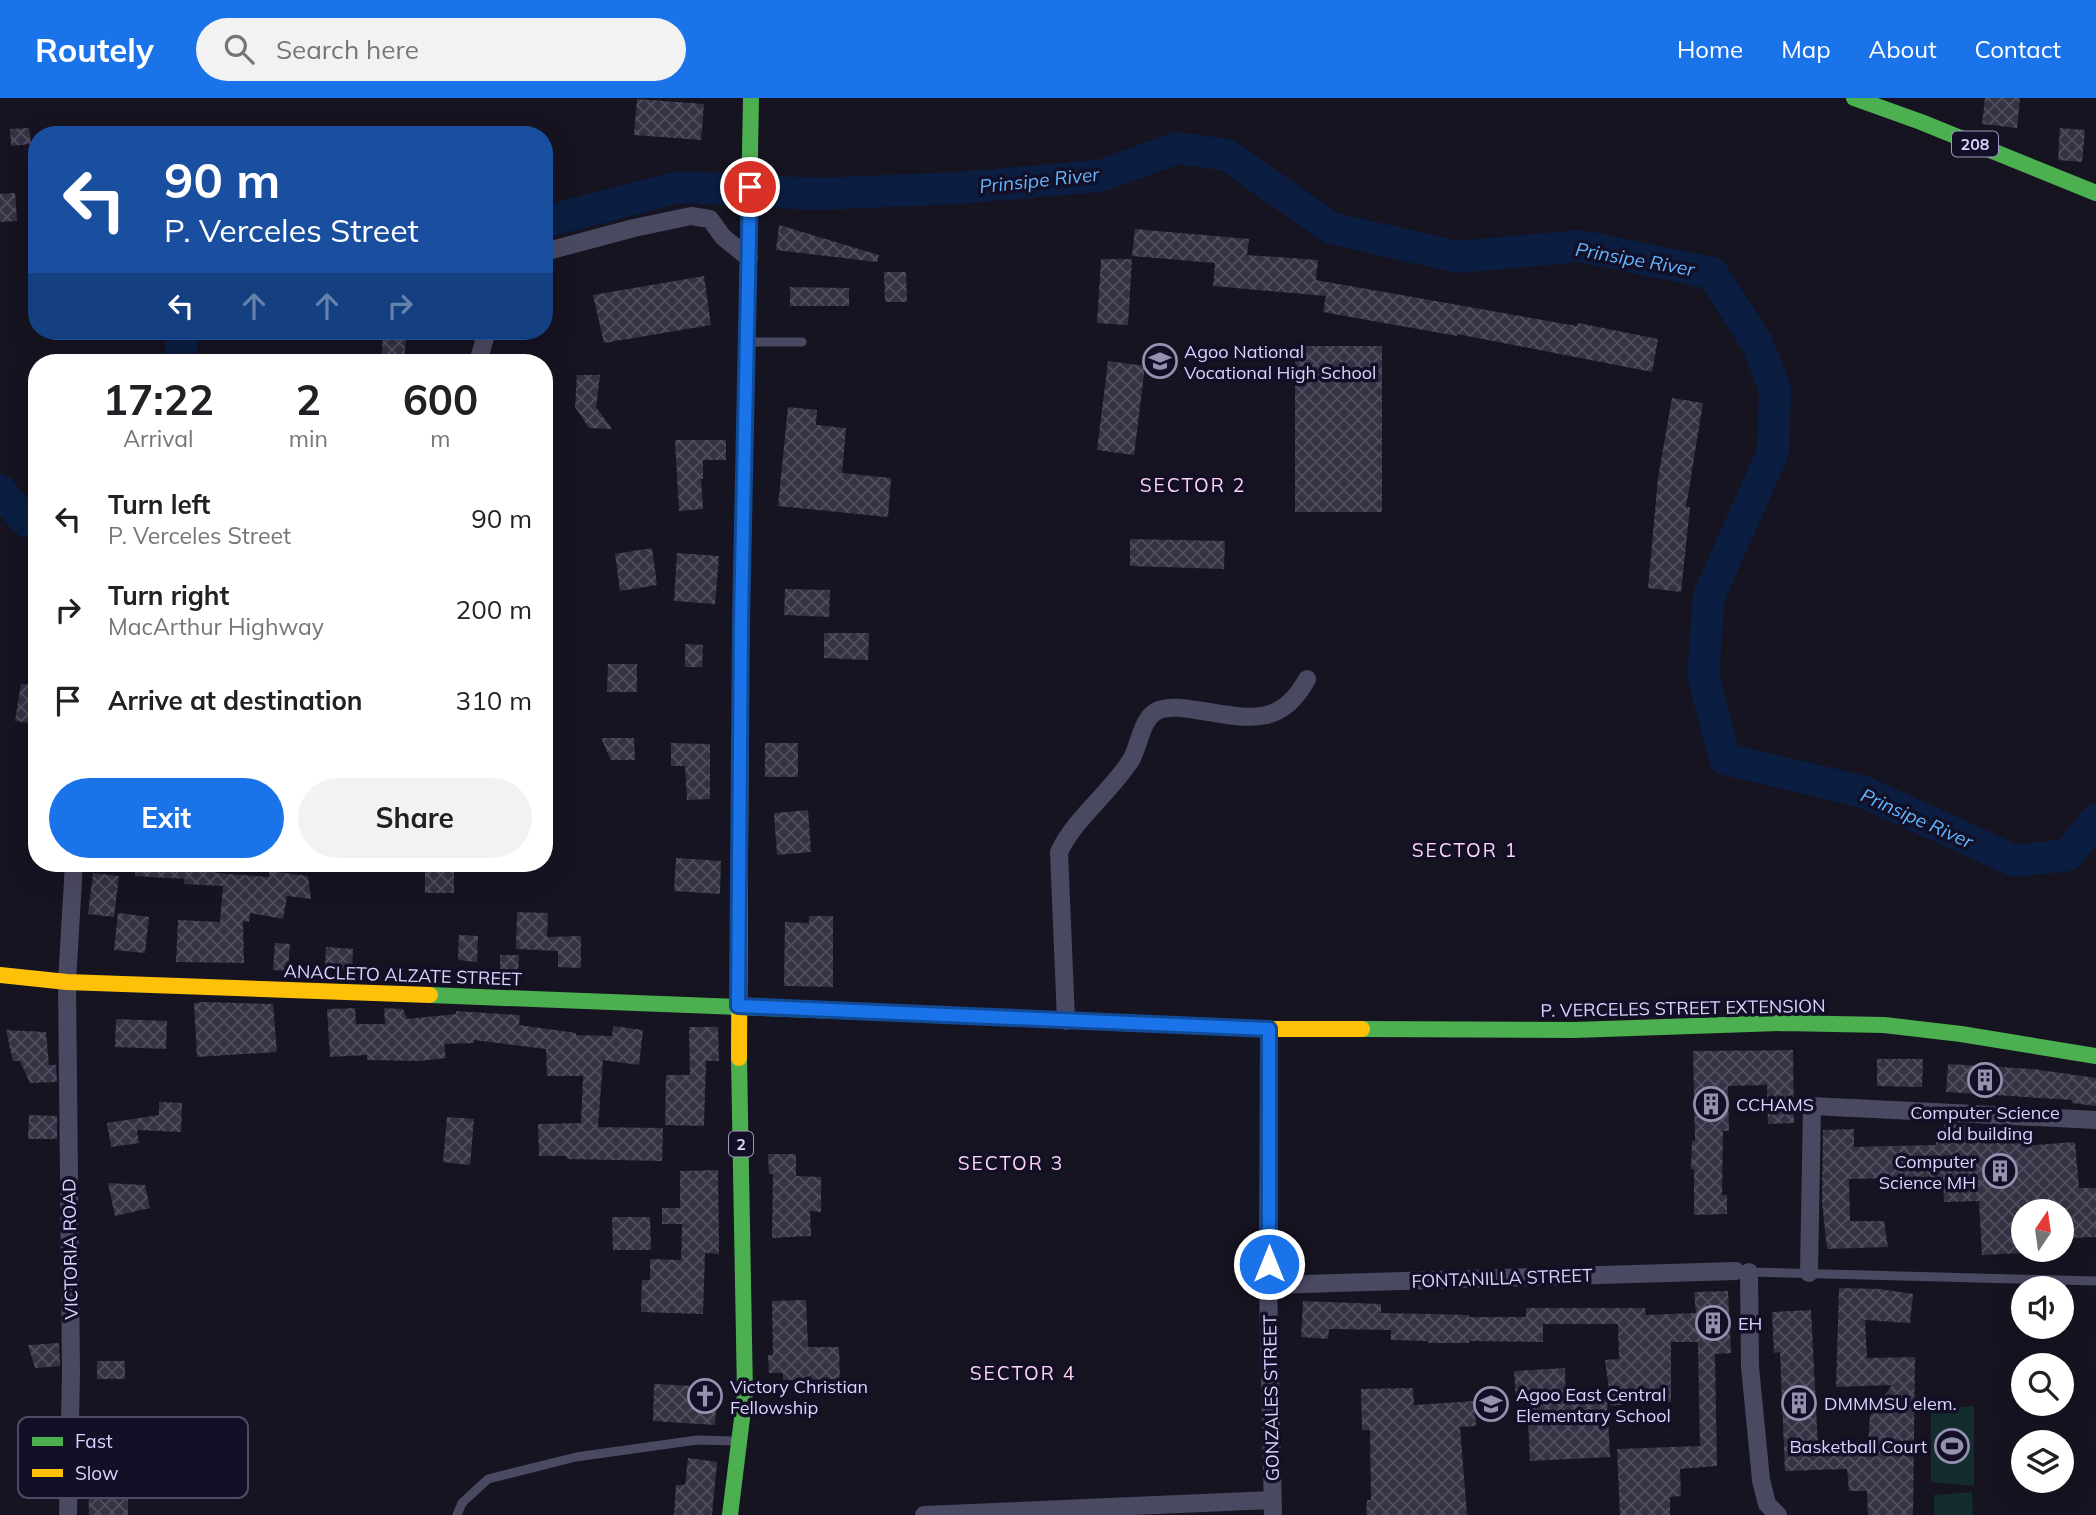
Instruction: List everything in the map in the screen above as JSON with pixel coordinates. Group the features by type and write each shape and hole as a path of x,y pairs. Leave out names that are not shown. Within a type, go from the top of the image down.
{"main road":[{"name":"2","path":"730,1515 745,1394 738,1006 741,621 751,98"},
{"name":"208","path":"1854,98 1921,122 2096,193"},
{"name":"ANACLETO ALZATE STREET","path":"0,975 67,982 738,1006 1066,1021"},
{"name":"P. VERCELES STREET EXTENSION","path":"1066,1021 1269,1029 1574,1030 1783,1023 1884,1025 1961,1034 2096,1056"}],"street":[{"path":"553,250 691,216 710,219 723,236 749,258"},
{"path":"1066,1021 1059,852 1065,839 1100,801 1132,759 1149,717 1158,710 1180,707 1237,716 1265,717 1298,696 1307,679"},
{"name":"VICTORIA ROAD","path":"70,1417 67,982 74,872"},
{"name":"GONZALES STREET","path":"1269,1029 1269,1285 1273,1507"},
{"path":"1809,1273 1812,1106 2096,1120"},
{"path":"1742,1271 1760,1480 1767,1504 1778,1515"},
{"name":"FONTANILLA STREET","path":"1269,1285 1742,1271"},
{"path":"924,1515 1273,1507"}],"lane":[{"path":"747,342 802,342"},
{"path":"1742,1271 2096,1281"},
{"path":"457,1515 462,1503 488,1479 576,1457 697,1440 739,1441"}],"green space":[{"name":"Basketball Court","path":"1974,1406 1974,1486 1931,1482 1931,1409"},
{"name":"Basketball Court","path":"1972,1492 1973,1515 1934,1515 1934,1495"}],"building":[{"path":"1985,98 2020,98 2017,128 1982,124"},
{"path":"637,99 704,104 701,140 634,135"},
{"path":"28,128 28,144 11,146 10,129"},
{"path":"2060,128 2085,130 2082,162 2058,160"},
{"path":"15,193 17,221 0,222 0,194"},
{"path":"779,225 879,255 877,262 776,250"},
{"path":"1135,229 1249,239 1247,255 1318,260 1316,280 1577,326 1578,323 1658,339 1652,372 1457,334 1323,312 1326,296 1213,286 1215,263 1132,256"},
{"path":"1101,259 1132,259 1128,325 1097,323"},
{"path":"884,272 906,272 907,302 885,302"},
{"path":"704,276 711,325 604,343 593,295"},
{"path":"790,287 849,288 849,306 790,306"},
{"path":"383,340 406,340 405,354 382,354"},
{"path":"1295,346 1382,346 1382,512 1295,512"},
{"path":"1108,361 1145,366 1134,455 1097,450"},
{"path":"577,375 600,375 596,407 612,429 589,428 575,407"},
{"path":"1672,398 1703,403 1686,507 1690,507 1681,592 1648,588 1658,478"},
{"path":"788,407 817,410 816,425 846,428 842,473 891,478 888,517 778,506"},
{"path":"675,440 726,440 726,460 703,460 703,509 679,511"},
{"path":"1130,539 1225,541 1224,569 1130,566"},
{"path":"652,548 657,585 620,591 615,554"},
{"path":"677,553 719,556 715,604 674,601"},
{"path":"785,589 830,590 829,617 784,615"},
{"path":"824,633 869,633 868,660 824,658"},
{"path":"685,644 703,645 702,667 685,667"},
{"path":"608,664 637,664 637,692 607,692"},
{"path":"21,684 28,685 28,723 15,721"},
{"path":"601,738 634,738 635,760 611,760"},
{"path":"671,743 710,744 710,799 687,800 685,766 671,766"},
{"path":"765,743 798,743 798,777 765,777"},
{"path":"808,810 811,852 777,855 774,813"},
{"path":"676,858 721,861 720,894 674,891"},
{"path":"135,872 215,872 269,877 269,872 277,872 308,876 311,899 287,896 283,919 250,913 249,922 243,921 244,963 176,962 178,920 220,922 223,886 184,884 185,879 135,876"},
{"path":"425,872 454,872 454,893 425,893"},
{"path":"93,873 119,876 114,917 88,914"},
{"path":"517,912 548,913 547,937 581,936 581,968 558,967 558,951 516,949"},
{"path":"118,913 149,917 145,953 114,950"},
{"path":"809,916 833,916 833,987 784,986 785,922 809,923"},
{"path":"459,935 478,936 477,962 458,960"},
{"path":"275,943 290,944 288,971 273,970"},
{"path":"326,947 353,949 352,970 325,968"},
{"path":"500,955 519,955 518,975 500,975"},
{"path":"194,1003 273,1004 277,1052 197,1057"},
{"path":"355,1008 356,1024 385,1024 384,1008 403,1009 407,1019 456,1014 456,1011 520,1015 519,1025 576,1035 612,1036 613,1026 643,1030 639,1065 603,1060 598,1127 663,1128 662,1161 539,1156 538,1124 581,1123 583,1076 547,1076 546,1049 474,1040 474,1043 444,1044 446,1058 418,1061 367,1060 367,1055 330,1057 327,1009"},
{"path":"116,1019 167,1021 166,1049 115,1047"},
{"path":"689,1027 718,1027 719,1061 706,1061 704,1126 665,1125 666,1075 690,1075"},
{"path":"6,1030 46,1032 49,1065 56,1065 57,1082 30,1083 20,1061 13,1061"},
{"name":"CCHAMS","path":"1793,1050 1794,1123 1768,1124 1767,1085 1728,1086 1729,1131 1723,1131 1722,1195 1727,1195 1727,1214 1694,1215 1694,1169 1691,1169 1692,1141 1695,1141 1693,1051"},
{"path":"1877,1059 1923,1059 1922,1087 1877,1086"},
{"path":"1948,1064 2033,1069 2096,1078 2096,1106 2072,1103 2072,1100 1946,1092"},
{"path":"159,1102 182,1103 181,1132 137,1130 139,1143 111,1147 107,1123 159,1115"},
{"path":"29,1115 57,1116 57,1139 28,1139"},
{"path":"447,1117 474,1119 470,1165 443,1162"},
{"path":"1944,1124 1969,1125 1970,1131 2021,1129 2022,1146 2075,1142 2079,1188 2096,1188 2096,1237 2074,1238 2074,1199 2011,1199 2011,1254 1982,1255 1979,1201 1944,1202 1943,1177 1849,1179 1850,1221 1884,1221 1888,1247 1827,1249 1822,1202 1823,1130 1854,1129 1854,1147 1936,1145 1936,1142 1943,1142"},
{"path":"768,1154 796,1154 796,1176 821,1177 821,1212 810,1211 811,1236 772,1238 773,1174 769,1174"},
{"path":"718,1170 719,1254 705,1253 703,1314 641,1312 642,1280 650,1280 650,1259 681,1260 682,1224 662,1224 662,1208 680,1208 680,1171"},
{"path":"108,1183 145,1185 150,1208 115,1216"},
{"path":"612,1217 650,1217 651,1250 613,1250"},
{"path":"1839,1288 1880,1289 1913,1294 1910,1323 1865,1320 1867,1358 1915,1357 1913,1515 1868,1515 1867,1491 1849,1491 1847,1469 1785,1471 1780,1352 1774,1353 1772,1312 1811,1310 1818,1447 1868,1445 1870,1416 1892,1385 1836,1387"},
{"path":"1728,1291 1731,1353 1715,1354 1717,1466 1680,1469 1681,1496 1670,1497 1670,1515 1620,1515 1617,1449 1700,1446 1698,1342 1671,1342 1671,1402 1639,1402 1611,1406 1605,1360 1619,1359 1618,1324 1543,1324 1543,1342 1428,1343 1391,1340 1391,1330 1329,1329 1328,1339 1301,1337 1303,1301 1381,1304 1381,1313 1469,1317 1526,1317 1526,1308 1645,1308 1646,1315 1696,1313 1694,1292"},
{"path":"806,1300 808,1347 839,1347 840,1379 783,1380 783,1373 769,1373 768,1355 773,1355 772,1301"},
{"path":"59,1343 60,1366 35,1368 28,1345"},
{"path":"97,1361 125,1361 125,1379 97,1379"},
{"path":"1565,1368 1566,1400 1607,1398 1610,1457 1530,1461 1527,1397 1516,1398 1514,1371"},
{"path":"654,1384 717,1387 715,1425 653,1421"},
{"path":"1413,1388 1414,1405 1474,1401 1476,1426 1460,1427 1467,1515 1366,1515 1367,1500 1371,1500 1370,1430 1362,1430 1361,1389"},
{"path":"688,1458 717,1462 712,1515 674,1515 676,1485 685,1485"},
{"path":"89,1498 128,1498 128,1515 89,1515"}],"waterway":[{"name":"Prinsipe River","path":"553,220 679,187 818,194 958,188 1100,176 1177,148 1227,155 1331,228 1457,257 1580,246 1712,273 1757,343 1775,389 1773,452 1709,596 1703,675 1725,759 1864,792 2015,861 2068,855 2096,820"},
{"name":"Prinsipe River","path":"181,340 181,354"},
{"name":"Prinsipe River","path":"0,490 28,522"}],"traffic: fast":[{"path":"741,639 751,98"},
{"path":"1854,98 1921,122 2096,193"},
{"path":"430,995 1043,1019"},
{"path":"1362,1029 1574,1030 1783,1023 1884,1025 1961,1034 2096,1056"},
{"path":"730,1515 745,1394 739,1058"}],"traffic: slow":[{"path":"739,1058 741,639"},
{"path":"0,975 67,982 430,995"},
{"path":"1043,1019 1269,1029 1362,1029"}],"place":[{"name":"Agoo National Vocational High School","path":"1160,361"},
{"name":"Computer Science old building","path":"1985,1080"},
{"name":"CCHAMS","path":"1711,1104"},
{"name":"Computer Science MH","path":"2000,1171"},
{"name":"EH","path":"1713,1323"},
{"name":"Victory Christian Fellowship","path":"705,1396"},
{"name":"DMMMSU elem.","path":"1799,1403"},
{"name":"Agoo East Central Elementary School","path":"1491,1404"},
{"name":"Basketball Court","path":"1952,1446"}],"district":[{"name":"SECTOR 2","path":"1193,485"},
{"name":"SECTOR 1","path":"1465,850"},
{"name":"SECTOR 3","path":"1011,1163"},
{"name":"SECTOR 4","path":"1023,1373"}],"route":[{"path":"750,187 741,621 738,1006 1269,1029 1269,1264"}]}
